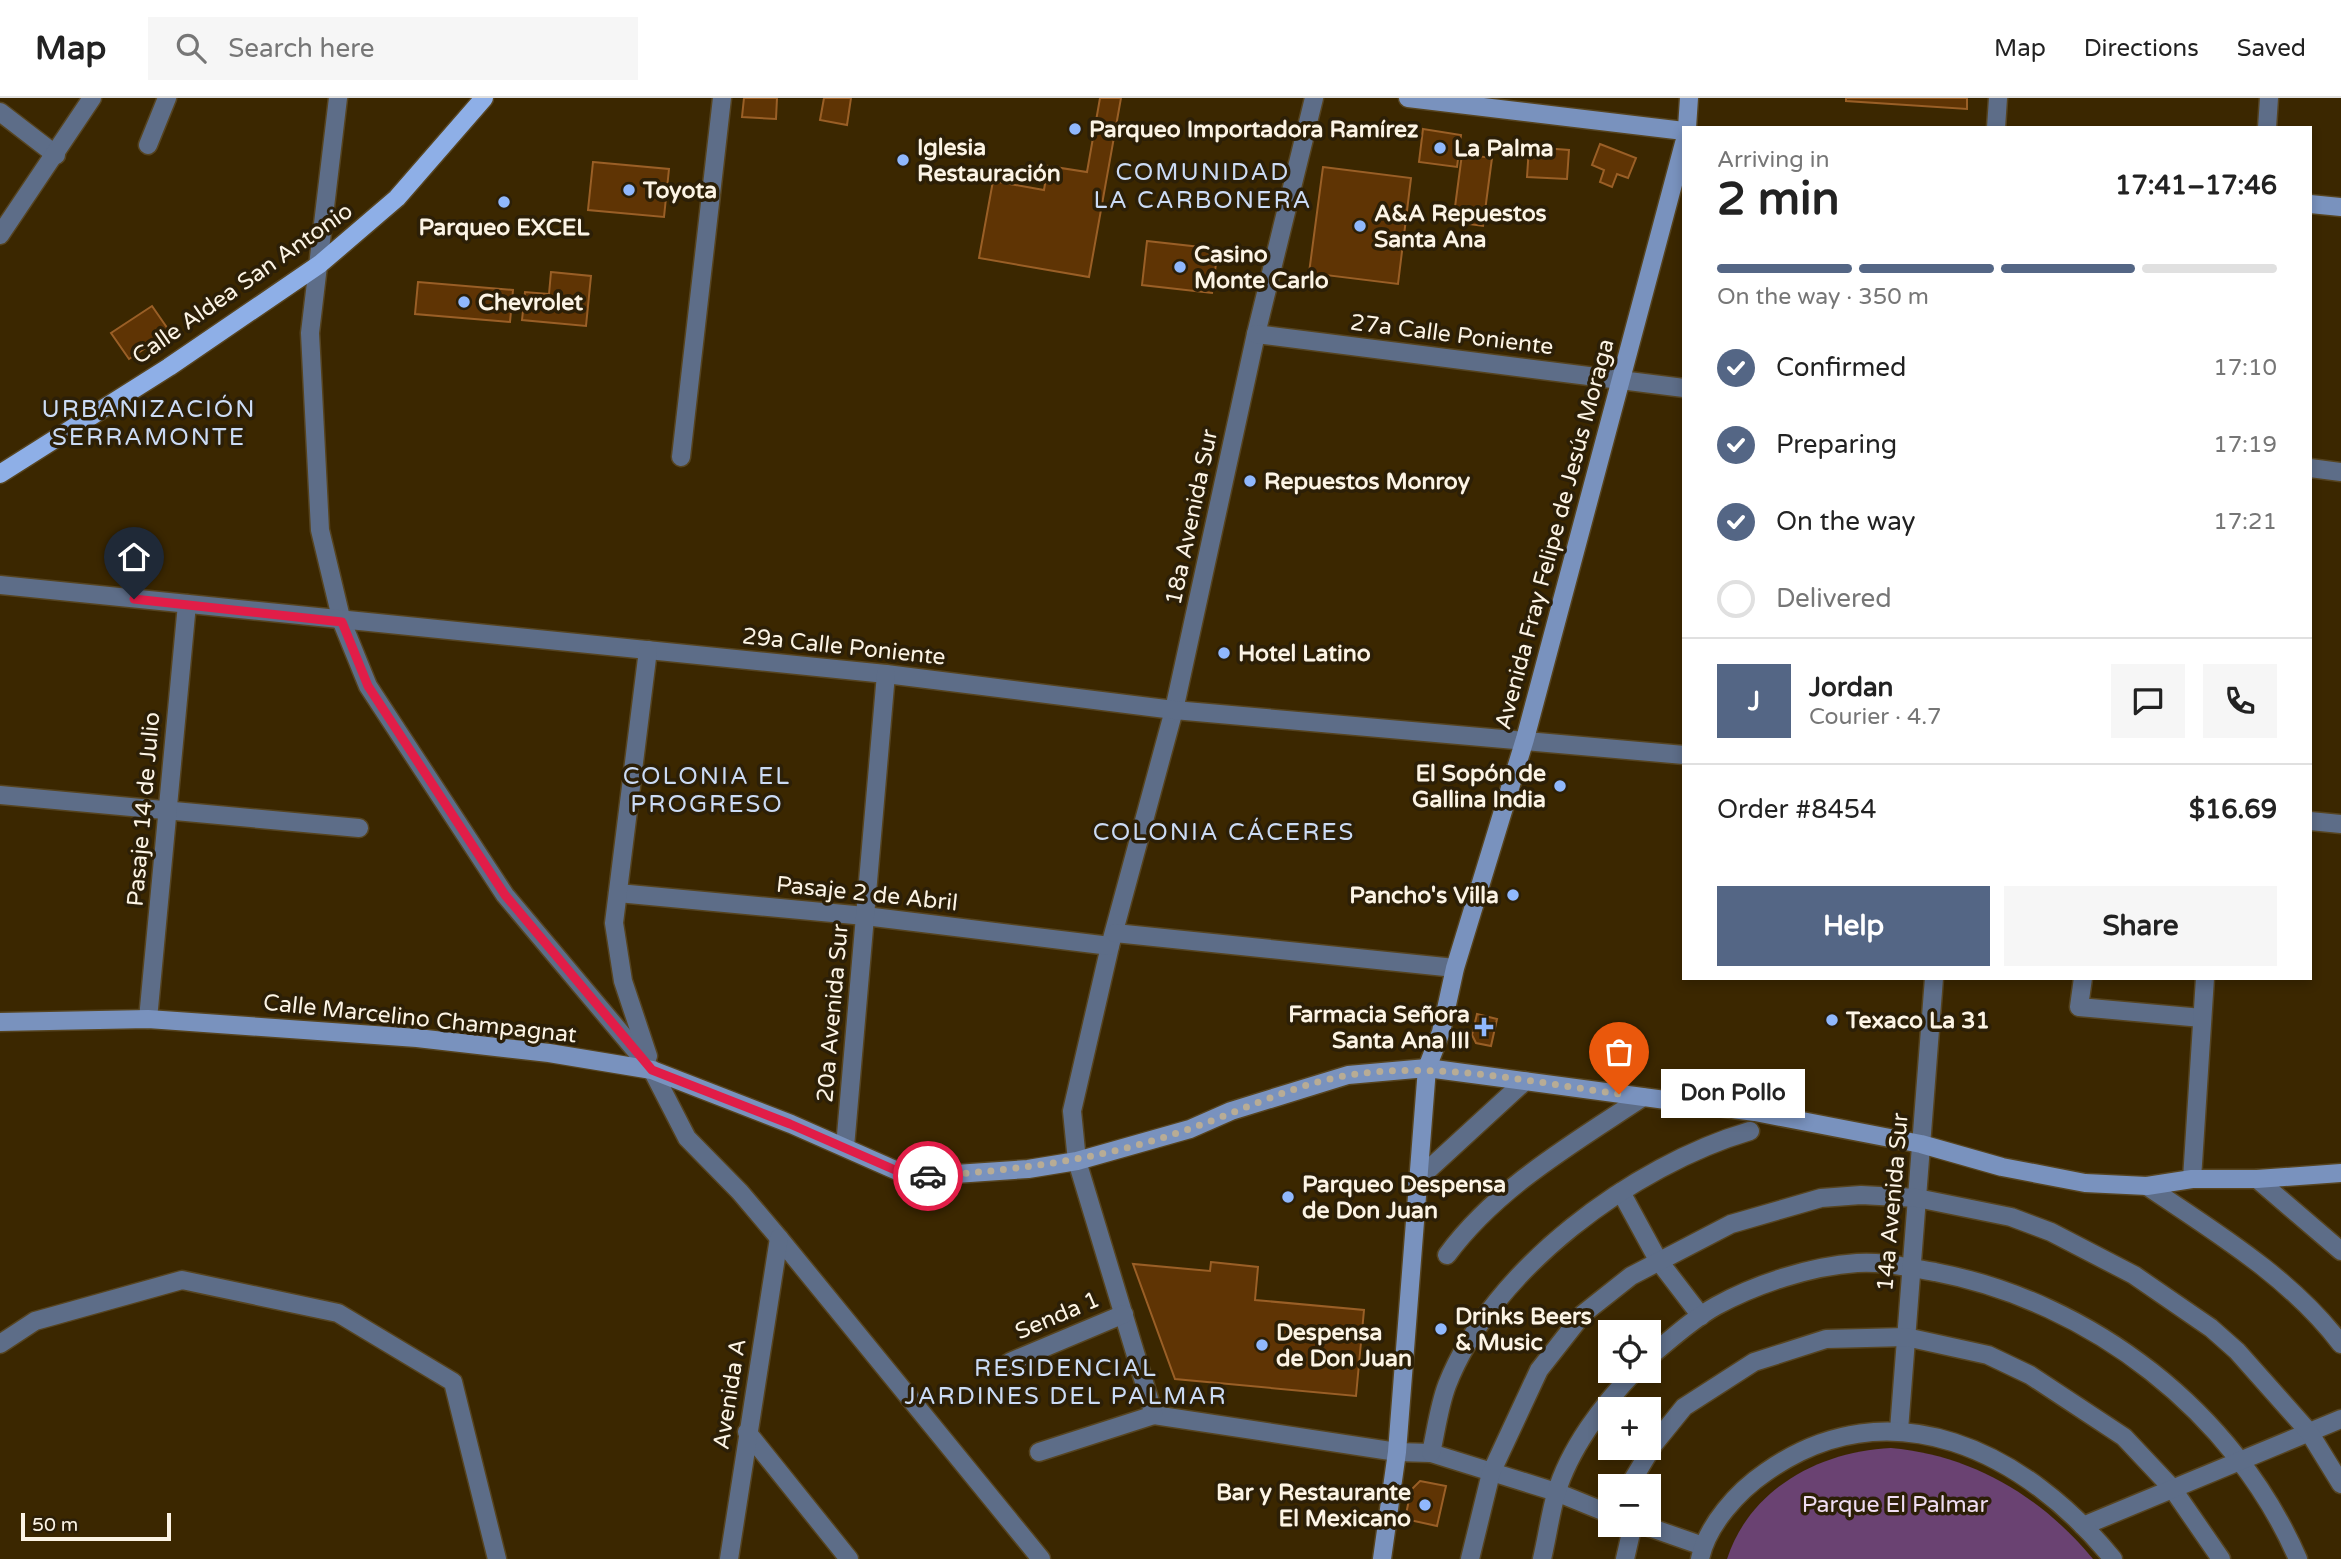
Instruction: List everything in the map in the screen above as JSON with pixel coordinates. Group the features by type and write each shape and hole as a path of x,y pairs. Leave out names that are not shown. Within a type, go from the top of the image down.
{"main road":[{"name":"Calle Aldea San Antonio","path":"0,474 180,360 320,264 397,198 484,98"}],"street":[{"path":"0,235 57,155 92,98"},
{"path":"148,145 167,98"},
{"path":"338,98 310,333 320,530 342,622 368,686 505,895 652,1070"},
{"path":"681,457 722,98"},
{"name":"18a Avenida Sur","path":"1154,1415 1077,1161 1072,1111 1112,939 1174,710 1256,334 1314,98"},
{"path":"1408,98 1682,130"},
{"path":"1686,126 1689,98"},
{"path":"1996,126 1998,98"},
{"path":"2267,126 2269,98"},
{"path":"0,112 57,155"},
{"name":"Avenida Fray Felipe de Jesús Moraga","path":"1382,1559 1397,1452 1416,1181 1427,1068 1441,1032 1455,968 1525,739 1682,149"},
{"path":"2312,204 2341,207"},
{"name":"27a Calle Poniente","path":"1256,334 1682,388"},
{"path":"2312,468 2341,472"},
{"name":"29a Calle Poniente","path":"0,585 342,622 886,674 1174,710 1682,755"},
{"name":"Pasaje 14 de Julio","path":"148,1019 187,604"},
{"path":"648,650 618,893 615,943 631,1007 652,1070 687,1138 740,1192 779,1238 1041,1559"},
{"name":"20a Avenida Sur","path":"845,1147 886,674"},
{"path":"0,795 359,828"},
{"path":"2312,821 2341,824"},
{"name":"Pasaje 2 de Abril","path":"618,893 1455,968"},
{"name":"14a Avenida Sur","path":"1899,1430 1934,980"},
{"path":"2083,980 2080,1007 2202,1018"},
{"path":"2192,1179 2205,980"},
{"name":"Calle Marcelino Champagnat","path":"0,1022 148,1019 417,1038 549,1053 652,1070 845,1147 911,1177 1028,1169 1077,1161 1190,1129 1231,1111 1348,1075 1427,1068 1755,1112 1921,1144 2002,1167 2085,1183 2147,1186 2192,1179 2257,1179 2341,1173"},
{"path":"1416,1181 1525,1081"},
{"path":"1447,1255 1471,1227 1513,1188 1643,1097"},
{"path":"1431,1453 1447,1386 1483,1322 1511,1286 1573,1229 1621,1192 1690,1153 1750,1130"},
{"path":"2257,1179 2341,1251"},
{"path":"2147,1186 2250,1257 2316,1315 2341,1344"},
{"path":"1621,1192 1658,1260 1701,1316"},
{"path":"1470,1559 1490,1473 1531,1386 1550,1352 1570,1326 1607,1292 1658,1260 1731,1224 1799,1203 1861,1195 1917,1198 2011,1217 2051,1232 2134,1275 2184,1308 2237,1351 2309,1432 2341,1484"},
{"name":"Avenida A","path":"729,1559 779,1238"},
{"path":"1661,1348 1701,1316 1748,1292 1809,1272 1857,1263 1912,1266 2000,1287 2081,1323 2123,1349 2175,1394 2225,1440 2241,1460 2287,1533 2298,1559"},
{"path":"0,1344 35,1321 182,1280 338,1313 453,1382 497,1559"},
{"name":"Senda 1","path":"1010,1362 1124,1314"},
{"path":"1636,1474 1654,1444 1684,1407 1754,1362 1800,1345 1826,1339 1906,1337 1988,1355 2029,1375 2124,1437 2172,1488 2221,1559"},
{"path":"1542,1559 1556,1492 1595,1419 1625,1383"},
{"path":"1039,1452 1154,1415 1397,1452 1431,1453 1556,1492 1598,1509"},
{"path":"2083,1526 2341,1419"},
{"path":"1661,1534 1702,1553 1728,1507 1753,1482 1781,1461 1801,1450 1844,1435 1899,1430 1932,1434 1971,1448 2032,1485 2083,1526 2113,1559"},
{"path":"747,1432 849,1559"},
{"path":"1625,1559 1630,1537"}],"green space":[{"name":"Parque El Palmar","path":"1891,1448 1950,1460 2003,1483 2051,1516 2093,1559 1727,1559 1752,1512 1791,1478 1839,1457"}],"building":[{"path":"744,98 777,98 776,119 742,117"},
{"path":"824,98 851,98 847,125 820,120"},
{"path":"1100,98 1121,98 1089,277 979,258 993,181 1044,190 1048,166 1087,172"},
{"path":"1846,98 1967,98 1967,109 1846,101"},
{"name":"La Palma","path":"1423,129 1461,135 1457,167 1419,162"},
{"path":"1600,144 1636,158 1628,178 1617,174 1612,187 1600,182 1604,170 1592,165"},
{"path":"1529,147 1569,150 1567,179 1527,177"},
{"path":"1462,154 1492,158 1483,226 1453,222"},
{"name":"Toyota","path":"593,162 669,169 664,217 588,210"},
{"name":"A&A Repuestos Santa Ana","path":"1323,167 1411,178 1398,284 1309,273"},
{"name":"Casino Monte Carlo","path":"1147,241 1218,249 1212,293 1142,285"},
{"path":"551,272 591,276 586,326 522,320 525,292 549,294"},
{"name":"Chevrolet","path":"418,282 513,290 510,322 415,314"},
{"path":"152,306 170,332 129,359 111,333"},
{"name":"Farmacia Señora Santa Ana III","path":"1477,1014 1497,1019 1491,1046 1476,1043 1472,1035"},
{"name":"Despensa de Don Juan","path":"1211,1262 1258,1267 1255,1300 1364,1310 1356,1396 1175,1379 1133,1264 1210,1271"},
{"name":"Bar y Restaurante El Mexicano","path":"1420,1481 1446,1486 1437,1526 1405,1519 1411,1490"}],"way so far":[{"path":"928,1176 1028,1169 1077,1161 1190,1129 1231,1111 1348,1075 1427,1068 1619,1094"}],"place":[{"name":"Parqueo Importadora Ramírez","path":"1075,129"},
{"name":"La Palma","path":"1440,148"},
{"name":"Iglesia Restauración","path":"903,160"},
{"name":"Toyota","path":"629,190"},
{"name":"Parqueo EXCEL","path":"504,202"},
{"name":"A&A Repuestos Santa Ana","path":"1360,226"},
{"name":"Casino Monte Carlo","path":"1180,267"},
{"name":"Chevrolet","path":"464,302"},
{"name":"Repuestos Monroy","path":"1250,481"},
{"name":"Hotel Latino","path":"1224,653"},
{"name":"El Sopón de Gallina India","path":"1560,786"},
{"name":"Pancho's Villa","path":"1513,895"},
{"name":"Texaco La 31","path":"1832,1020"},
{"name":"Farmacia Señora Santa Ana III","path":"1484,1027"},
{"name":"Don Pollo","path":"1619,1094"},
{"name":"Parqueo Despensa de Don Juan","path":"1288,1197"},
{"name":"Drinks Beers & Music","path":"1441,1329"},
{"name":"Despensa de Don Juan","path":"1262,1345"},
{"name":"Bar y Restaurante El Mexicano","path":"1425,1505"}],"district":[{"name":"COMUNIDAD LA CARBONERA","path":"1203,186"},
{"name":"URBANIZACIÓN SERRAMONTE","path":"149,423"},
{"name":"COLONIA EL PROGRESO","path":"707,790"},
{"name":"COLONIA CÁCERES","path":"1224,832"},
{"name":"RESIDENCIAL JARDINES DEL PALMAR","path":"1066,1382"}],"route":[{"path":"134,599 342,622 368,686 505,895 652,1070 790,1124 911,1177 928,1176"}]}
